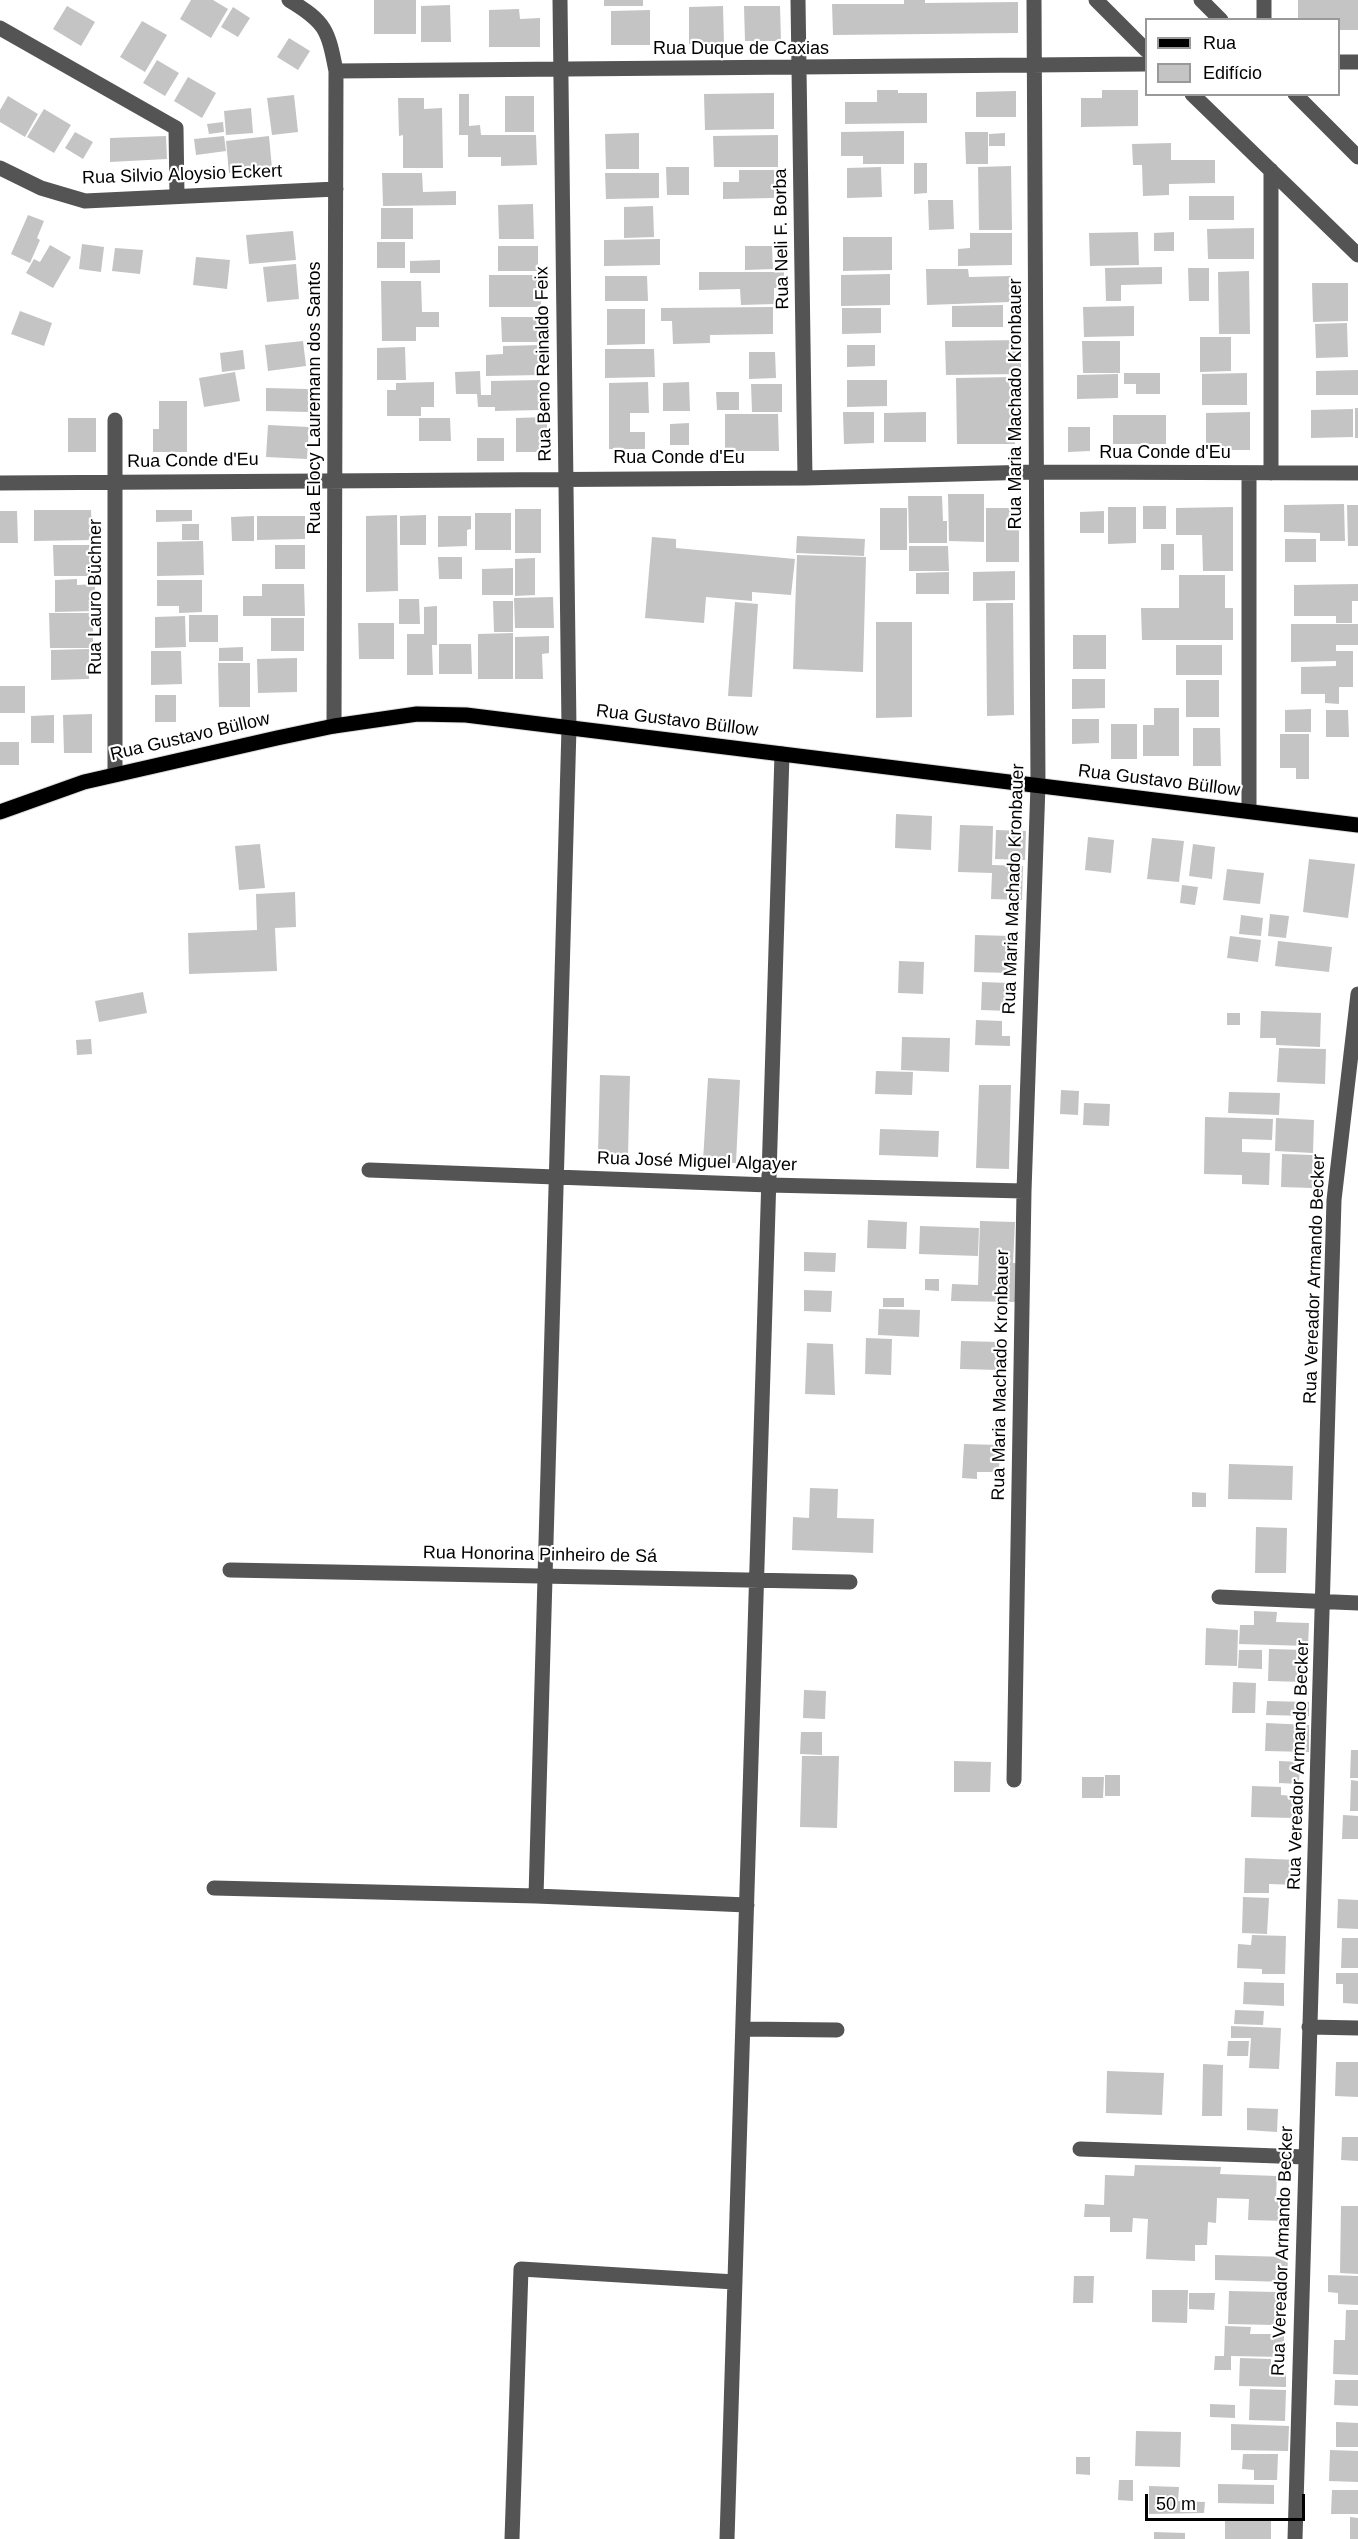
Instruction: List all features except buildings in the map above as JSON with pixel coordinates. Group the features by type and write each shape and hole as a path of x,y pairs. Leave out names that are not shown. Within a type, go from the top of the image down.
{"main road":[{"name":"Rua Gustavo Büllow","path":"0,812 84,782 115,774 334,726 417,714 466,715 1358,825"}],"street":[{"name":"Rua Elocy Lauremann dos Santos","path":"289,0 316,16 330,39 336,71 334,726"},
{"name":"Rua Beno Reinaldo Feix","path":"536,1896 569,728 564,478 560,0"},
{"name":"Rua Neli F. Borba","path":"798,0 805,478"},
{"name":"Rua Maria Machado Kronbauer","path":"1014,1780 1024,1191 1038,785 1034,0"},
{"path":"1096,0 1145,49"},
{"path":"1202,0 1219,18"},
{"path":"1264,0 1264,18"},
{"path":"0,28 176,128 177,196"},
{"path":"1340,62 1358,62"},
{"name":"Rua Duque de Caxias","path":"336,71 1145,64"},
{"path":"1194,96 1358,255"},
{"path":"1297,96 1358,157"},
{"name":"Rua Silvio Aloysio Eckert","path":"0,168 42,188 85,201 336,189"},
{"path":"1271,170 1271,473"},
{"name":"Rua Lauro Büchner","path":"115,420 115,774"},
{"name":"Rua Conde d'Eu","path":"0,483 334,479 805,478 1035,472 1358,473"},
{"path":"1249,472 1249,811"},
{"path":"727,2539 782,754"},
{"name":"Rua Vereador Armando Becker","path":"1295,2539 1334,1200 1358,994"},
{"name":"Rua José Miguel Algayer","path":"369,1170 769,1185 1024,1191"},
{"name":"Rua Honorina Pinheiro de Sá","path":"230,1570 545,1574 850,1582"},
{"path":"1219,1598 1358,1603"},
{"path":"214,1888 536,1896 747,1905"},
{"path":"1309,2027 1358,2028"},
{"path":"743,2029 837,2030"},
{"path":"1080,2149 1306,2157"},
{"path":"512,2539 521,2269 735,2282"}]}
